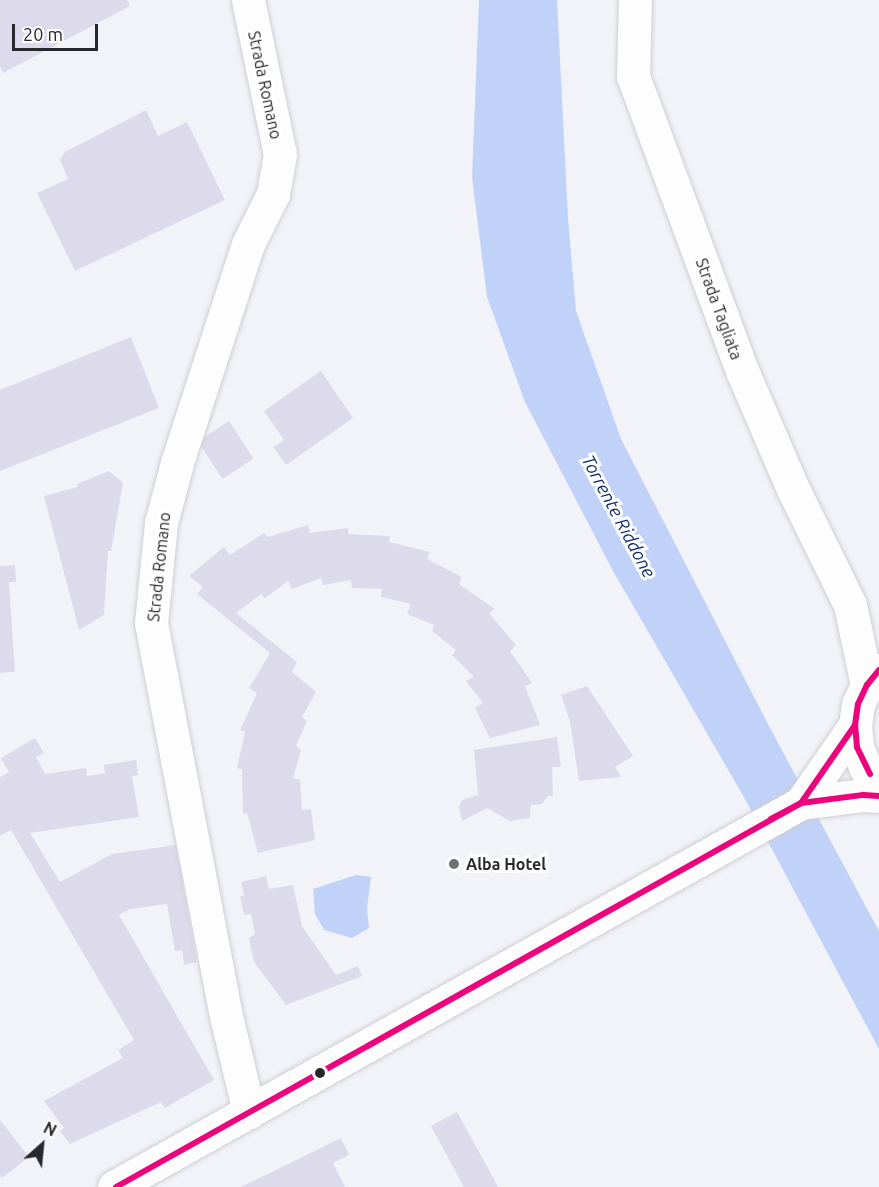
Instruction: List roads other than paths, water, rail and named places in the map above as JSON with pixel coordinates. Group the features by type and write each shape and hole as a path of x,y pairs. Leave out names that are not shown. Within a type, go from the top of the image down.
{"street":[{"name":"Strada Romano","path":"248,0 280,154 273,194 248,244 177,463 161,523 151,623 226,1020 249,1112"},
{"name":"Strada Tagliata","path":"635,0 633,76 743,373 793,489 850,605 873,677"},
{"path":"850,605 879,622"},
{"path":"873,677 858,704 855,725 857,747 865,767 879,785"},
{"path":"809,799 855,725"},
{"path":"117,1185 758,825 809,799 879,796"}],"water":[{"name":"Torrente Riddone","path":"479,0 557,0 568,218 576,311 621,439 770,728 879,931 879,1049 745,799 613,571 525,402 487,297 472,177"},
{"path":"356,875 371,877 367,909 369,928 352,938 324,930 315,914 313,889"}],"place":[{"name":"Alba Hotel","path":"454,864"}]}
